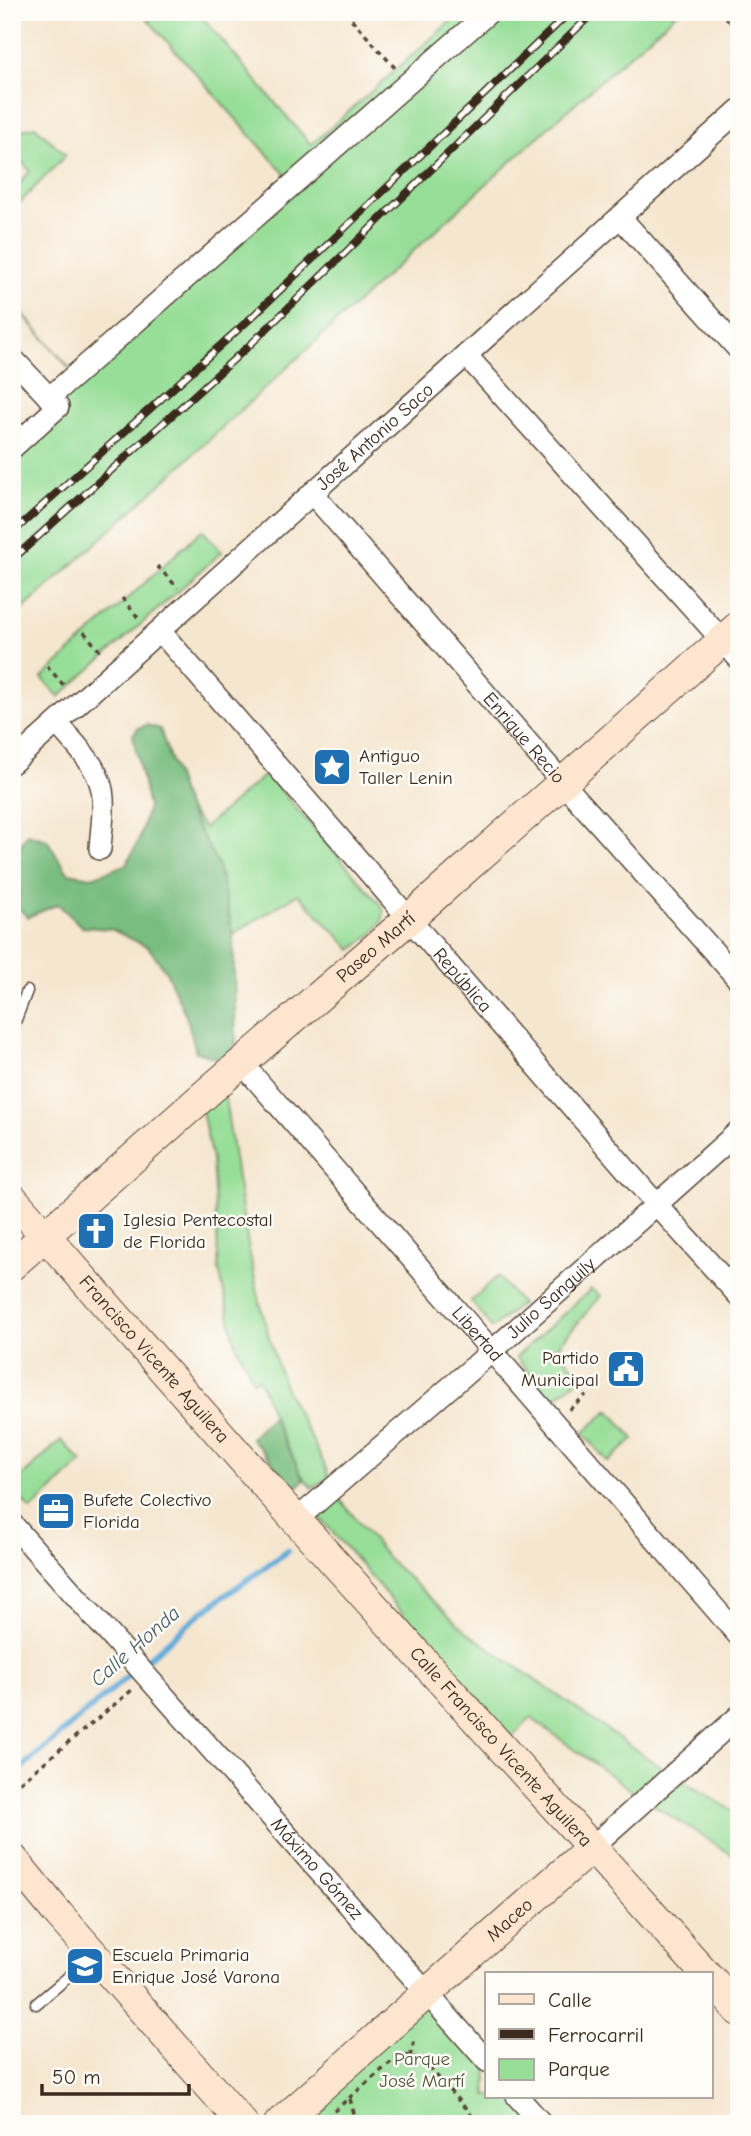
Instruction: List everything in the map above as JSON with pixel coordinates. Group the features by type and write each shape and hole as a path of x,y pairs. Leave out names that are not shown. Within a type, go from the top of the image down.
{"street":[{"path":"12,448 53,402 489,12"},
{"name":"José Antonio Saco","path":"12,763 739,110"},
{"path":"620,217 739,350"},
{"path":"466,355 733,642"},
{"path":"12,358 53,402"},
{"name":"Enrique Recio","path":"312,493 562,782 739,980"},
{"name":"República","path":"157,633 410,918 657,1205 739,1296"},
{"name":"Paseo Martí","path":"12,1265 562,782 733,642"},
{"path":"57,723 92,765 99,778 103,797 100,849"},
{"name":"Libertad","path":"242,1063 739,1636"},
{"name":"Julio Sanguily","path":"296,1520 491,1352 739,1131"},
{"name":"Francisco Vicente Aguilera","path":"12,1198 296,1520"},
{"name":"Calle Francisco Vicente Aguilera","path":"296,1520 704,1972"},
{"name":"Máximo Gómez","path":"12,1524 485,2059"},
{"name":"Maceo","path":"279,2124 739,1716"},
{"path":"12,1858 243,2124"},
{"path":"712,1980 739,2011"},
{"path":"519,2098 542,2124"}],"lane":[{"path":"12,1030 27,991"},
{"path":"36,2004 94,1955"}],"path":[{"path":"345,12 409,83"},
{"path":"158,566 191,602"},
{"path":"122,598 157,633"},
{"path":"84,632 116,670"},
{"path":"47,666 79,703"},
{"path":"12,1789 145,1675"},
{"path":"319,2124 398,2056 410,2056 422,2059 479,2124"}],"green space":[{"path":"141,12 198,12 311,145 461,12 678,12 510,162 12,619 12,441 79,380 12,301 79,379 293,183"},
{"path":"35,126 66,155 12,211 12,193 30,171 12,150 12,133"},
{"path":"202,530 222,552 59,697 42,678"},
{"path":"147,725 160,729 186,806 218,865 233,934 236,1046 227,1057 217,1058 196,1052 187,1018 166,971 148,947 111,929 82,927 58,904 28,917 12,902 15,856 27,834 47,840 68,873 92,877 126,865 139,840 148,807 133,735 138,728"},
{"path":"266,774 382,906 383,920 379,926 352,950 298,894 233,934 218,865 186,806 204,828"},
{"path":"224,1092 247,1238 262,1310 283,1381 329,1477 313,1488 296,1467 259,1378 253,1381 235,1342 219,1270 212,1160 202,1111"},
{"path":"498,1276 521,1304 492,1328 471,1301"},
{"path":"591,1289 601,1296 557,1347 581,1377 552,1401 516,1357"},
{"path":"609,1410 634,1439 608,1462 583,1433"},
{"path":"272,1416 304,1480 295,1489 251,1438"},
{"path":"61,1440 82,1462 31,1510 12,1490 12,1486"},
{"path":"339,1498 388,1559 468,1633 672,1775 739,1814 739,1859 645,1800 531,1718 511,1738 319,1517 321,1510"},
{"name":"Parque José Martí","path":"428,1993 485,2059 485,2098 519,2098 542,2124 279,2124"}],"waterway":[{"name":"Calle Honda","path":"12,1776 202,1612 288,1551"}],"railway":[{"path":"12,533 252,317 570,12"},
{"path":"12,560 253,342 594,12"}],"place":[{"name":"Antiguo Taller Lenin","path":"332,767"},
{"name":"Iglesia Pentecostal de Florida","path":"96,1231"},
{"name":"Partido Municipal","path":"626,1369"},
{"name":"Bufete Colectivo Florida","path":"56,1511"},
{"name":"Escuela Primaria Enrique José Varona","path":"85,1966"}]}
